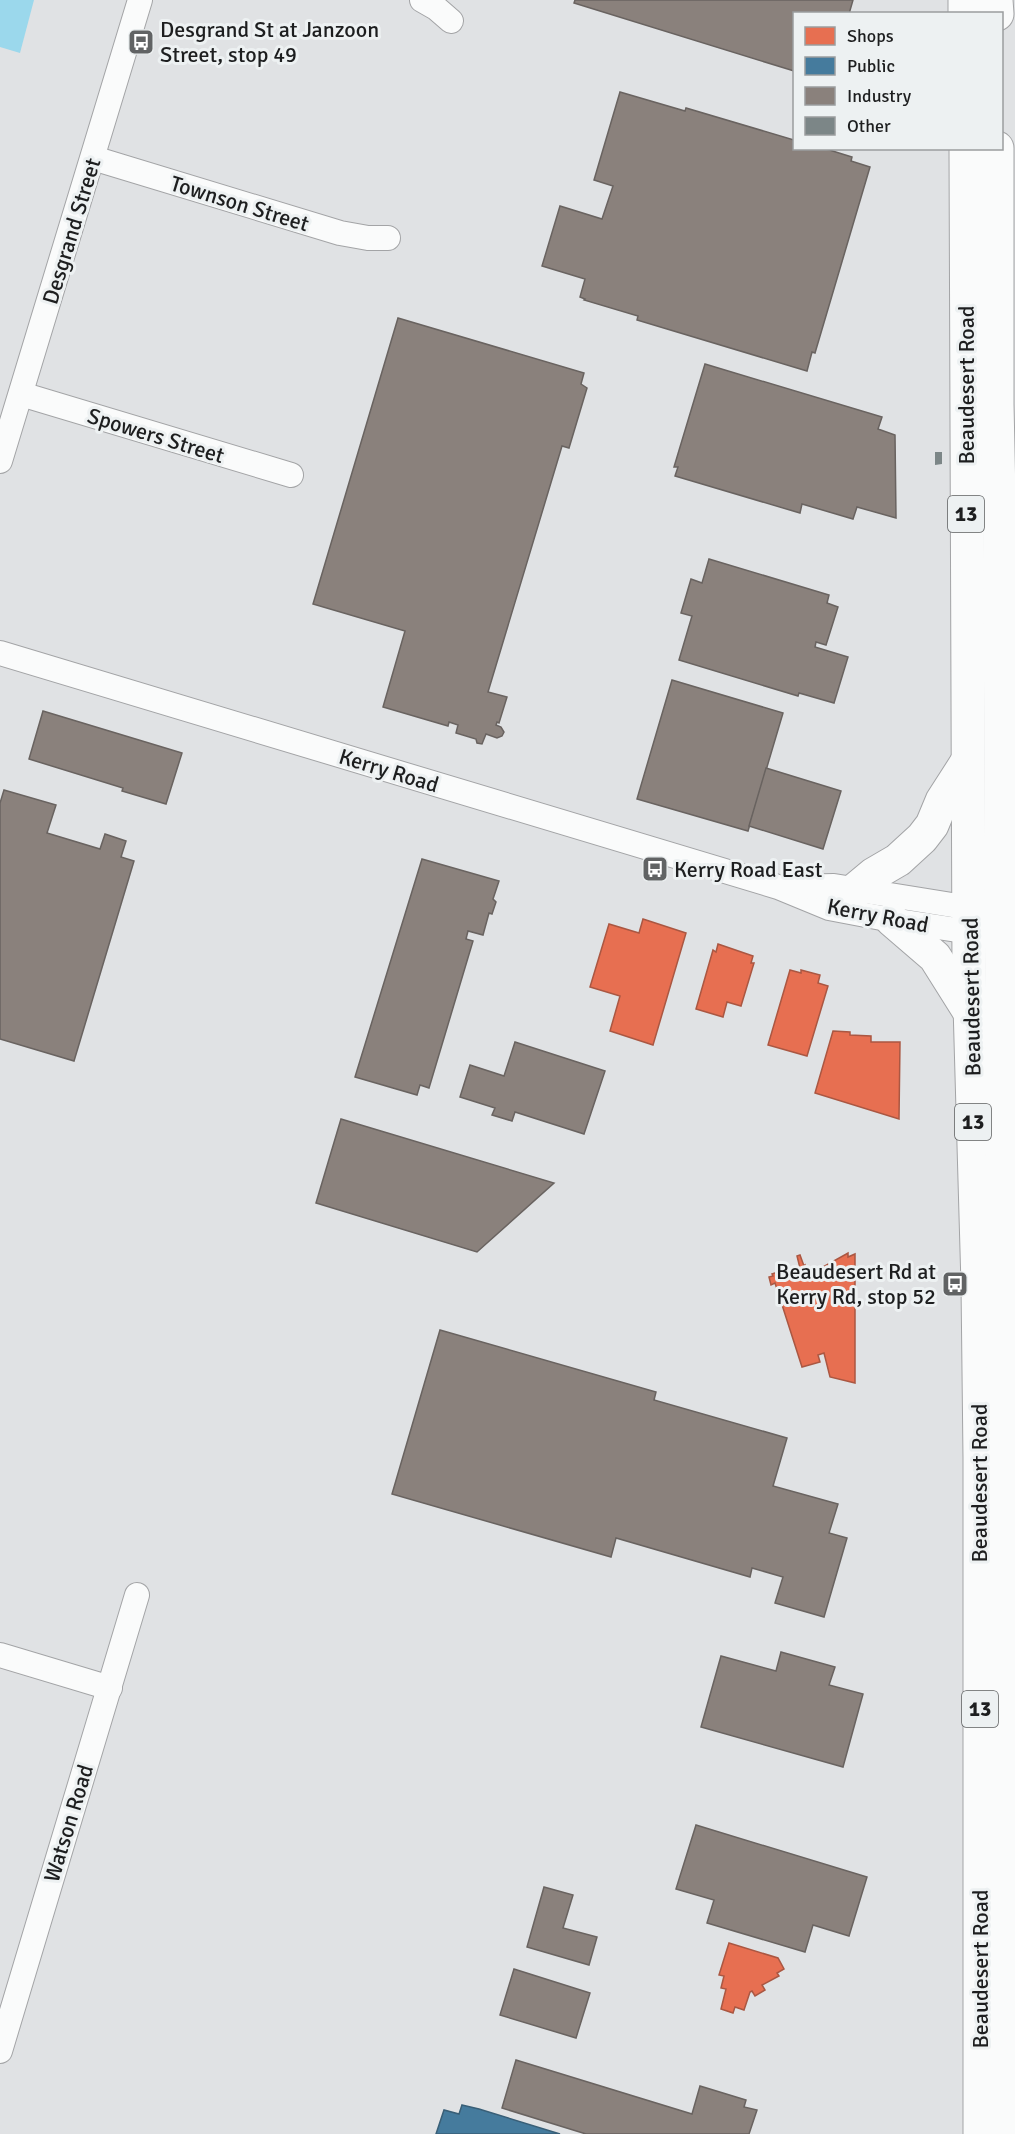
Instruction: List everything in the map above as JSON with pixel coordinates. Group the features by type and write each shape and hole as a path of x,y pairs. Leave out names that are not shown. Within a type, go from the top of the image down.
{"highway":[{"name":"Beaudesert Road","path":"966,150 967,762 995,924 1006,2134"},
{"name":"Beaudesert Road","path":"995,924 1008,844 997,404 997,150"},
{"path":"856,889 874,874 898,860 922,838 932,825 942,801 967,762"},
{"path":"892,920 996,1008"},
{"name":"Beaudesert Road","path":"980,2134 978,1274 996,1008"}],"street":[{"name":"Desgrand Street","path":"0,461 140,0"},
{"path":"422,0 451,21"},
{"name":"Townson Street","path":"93,158 340,233 368,238 388,238"},
{"name":"Spowers Street","path":"21,394 291,475"},
{"name":"Kerry Road","path":"0,653 778,887 829,908 892,920 995,924"},
{"name":"Kerry Road","path":"778,887 834,886 856,889 995,924"},
{"name":"Watson Road","path":"0,2050 137,1595"},
{"path":"0,1655 110,1688"}],"shaded area":[{"path":"0,0 34,0 20,53 0,47"}],"building: Shops":[{"path":"643,919 686,933 653,1045 610,1031 620,996 590,987 609,924 639,933"},
{"path":"718,944 753,956 751,963 754,963 741,1006 727,1002 723,1017 696,1009 713,950 716,952"},
{"path":"790,970 801,973 801,970 820,975 818,983 828,986 807,1056 768,1045"},
{"path":"833,1031 871,1036 871,1042 900,1042 899,1119 815,1093"},
{"path":"848,1253 848,1257 855,1254 855,1383 830,1377 824,1353 818,1355 820,1362 802,1367 775,1283 771,1285 769,1277 790,1268 791,1270 800,1268 797,1256 800,1255 807,1276 812,1277 823,1273 823,1267"},
{"path":"729,1943 778,1958 784,1969 777,1973 779,1976 762,1985 765,1990 755,1996 752,1991 750,1992 744,2010 735,2007 733,2013 721,2009 726,1989 721,1988 724,1976 719,1975"}],"building: Public":[{"path":"462,2105 560,2134 436,2134 444,2110 459,2114"}],"building: Industry":[{"path":"575,0 853,0 850,12 793,12 793,71 574,3"},
{"path":"620,92 685,111 686,108 793,140 793,150 829,150 852,157 851,161 870,167 815,353 812,352 807,371 637,320 638,316 584,300 580,297 585,279 542,266 560,206 602,219 613,186 594,180"},
{"path":"398,318 584,373 581,384 587,388 569,448 562,446 488,692 507,697 499,723 497,722 496,725 504,732 497,738 486,734 482,744 477,743 476,739 456,733 458,725 449,722 448,726 383,707 405,631 313,604"},
{"path":"705,364 882,417 878,429 895,435 896,518 857,507 853,519 802,504 800,513 675,476 678,467 674,467"},
{"path":"709,559 829,595 827,603 838,607 826,645 816,642 815,647 848,657 834,703 799,693 798,696 679,660 692,616 681,613 691,579 702,583"},
{"path":"672,680 783,713 748,831 637,799"},
{"path":"43,711 182,753 166,804 29,759"},
{"path":"766,768 841,791 823,849 749,826"},
{"path":"4,790 56,805 47,833 100,849 105,834 126,841 121,857 134,861 74,1061 0,1039 0,803"},
{"path":"422,859 499,881 493,899 496,902 492,914 489,913 483,935 468,931 466,939 473,941 429,1088 420,1085 417,1095 355,1077"},
{"path":"515,1042 605,1071 584,1134 515,1112 512,1121 492,1115 495,1108 460,1097 470,1065 504,1076"},
{"path":"341,1119 554,1183 477,1252 316,1203"},
{"path":"440,1330 656,1392 654,1400 787,1438 773,1486 838,1504 829,1533 847,1538 824,1617 775,1603 783,1577 752,1568 750,1577 616,1538 611,1557 392,1494"},
{"path":"781,1652 835,1667 829,1685 863,1694 843,1767 701,1727 721,1656 776,1671"},
{"path":"696,1825 867,1877 849,1936 813,1925 805,1952 707,1923 714,1900 676,1889"},
{"path":"544,1887 573,1895 563,1928 597,1937 589,1965 527,1947"},
{"path":"514,1969 590,1993 576,2038 500,2015"},
{"path":"516,2060 692,2114 700,2086 746,2100 744,2107 757,2110 749,2134 586,2134 502,2108"}],"building: Other":[{"path":"935,452 942,452 942,464 935,465"}],"place":[{"name":"Desgrand St at Janzoon Street, stop 49","path":"141,42"},
{"name":"Kerry Road East","path":"655,869"},
{"name":"Beaudesert Rd at Kerry Rd, stop 52","path":"955,1284"}]}
